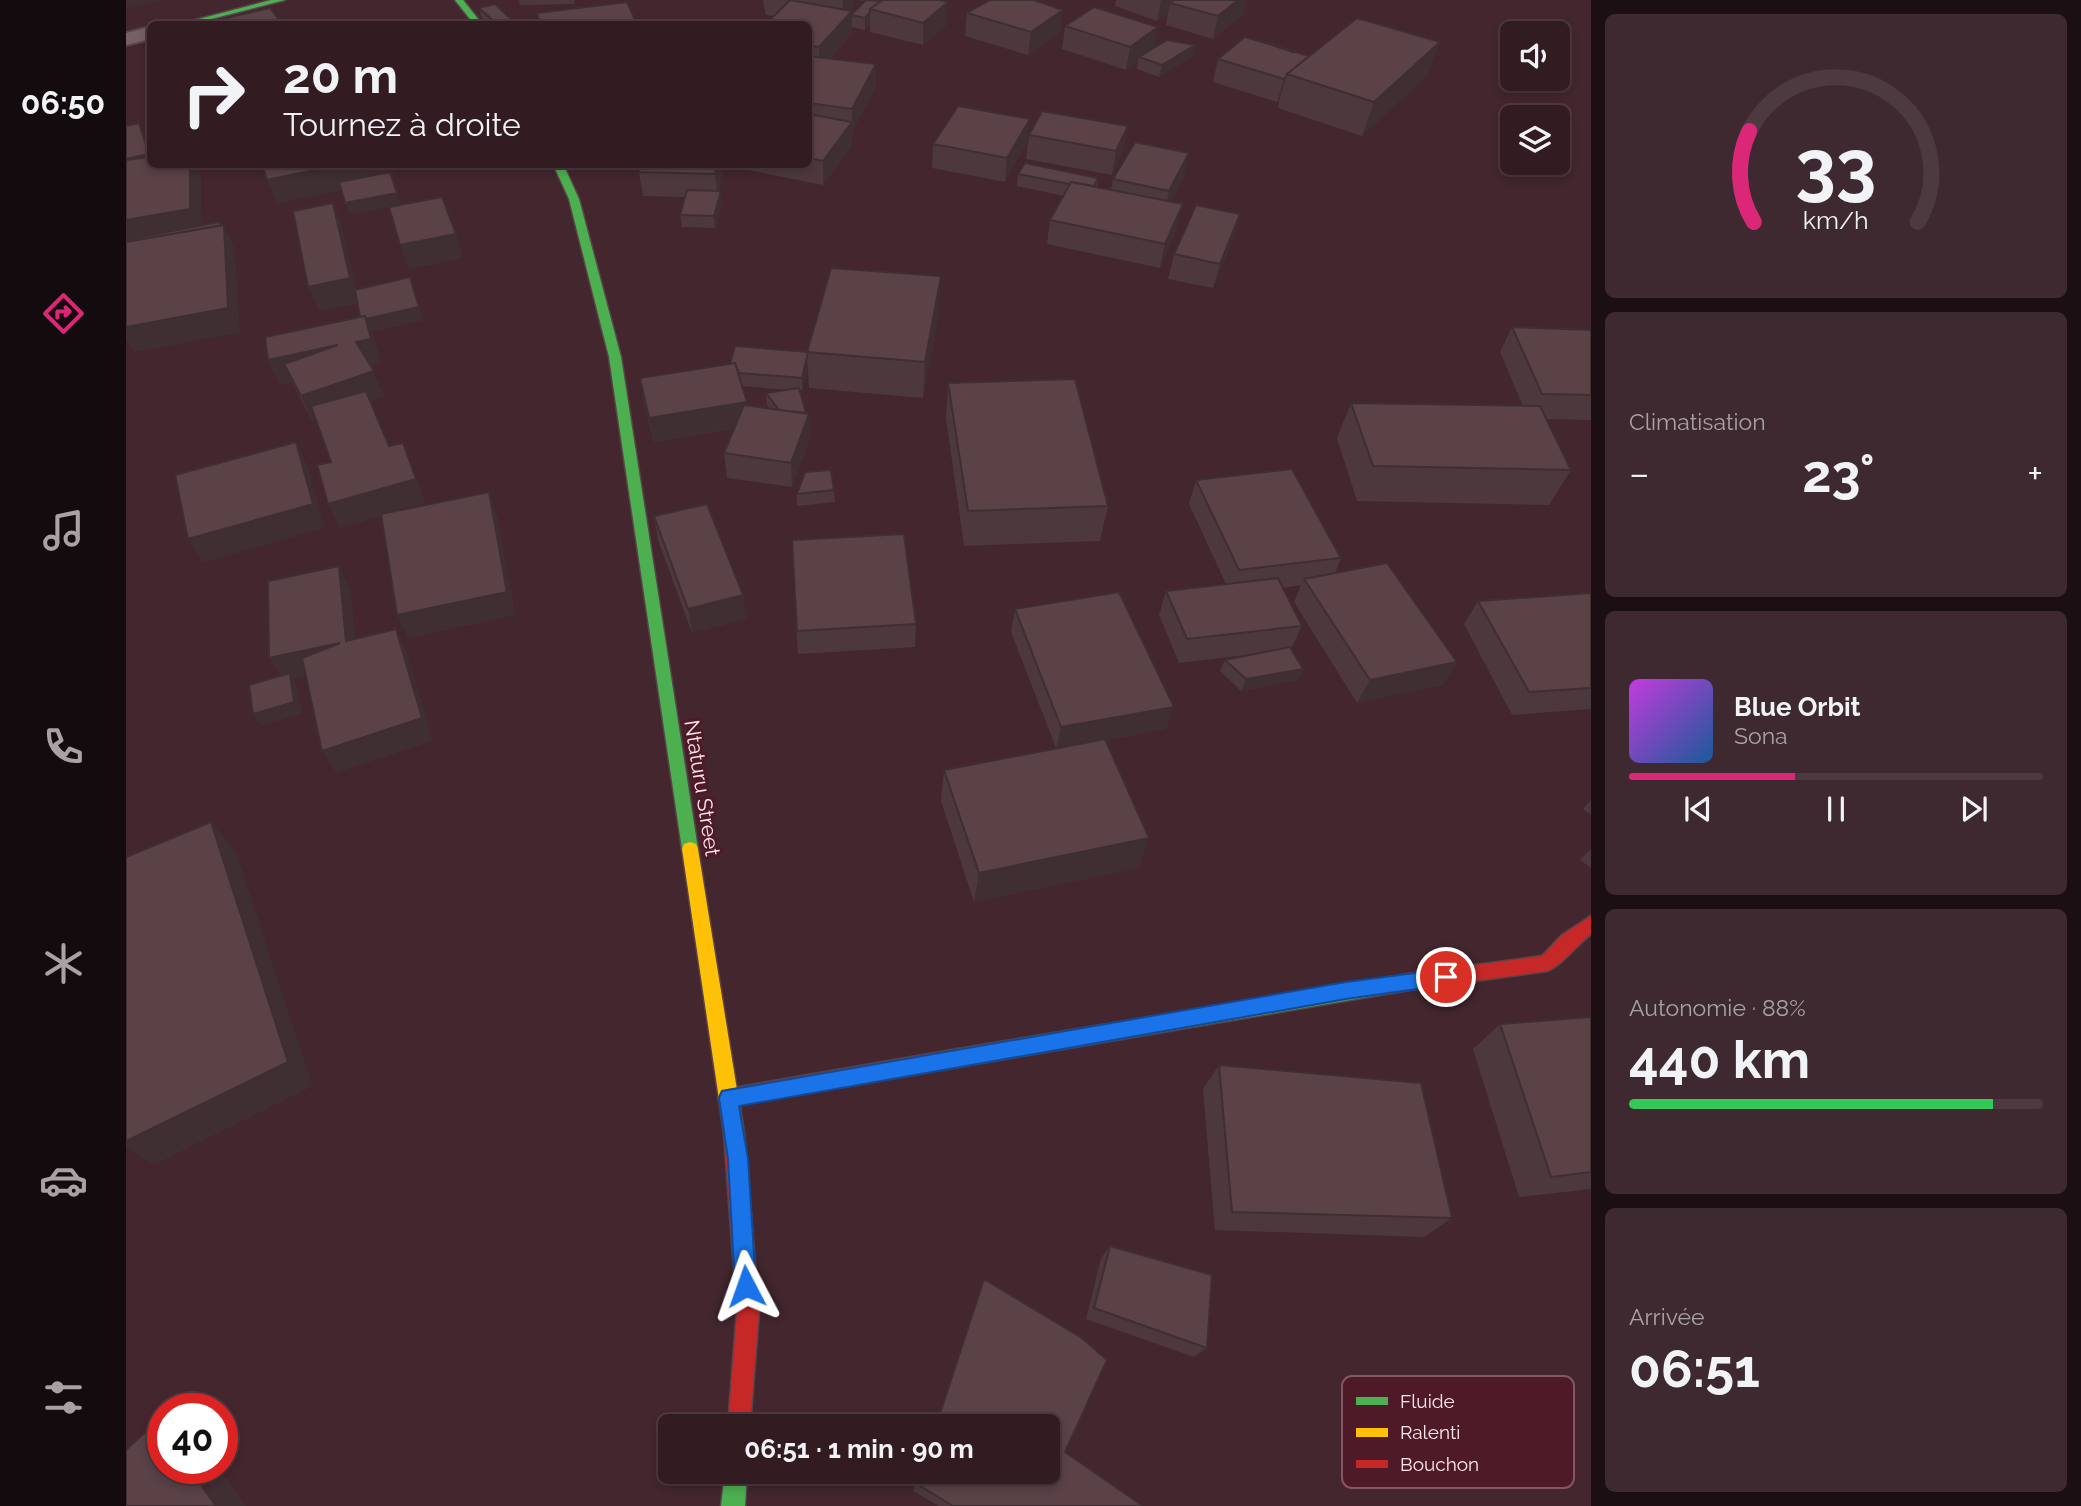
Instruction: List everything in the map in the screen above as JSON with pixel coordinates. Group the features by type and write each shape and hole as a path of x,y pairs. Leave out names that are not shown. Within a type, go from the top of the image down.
{"street":[{"path":"196,21 281,0"},
{"path":"459,0 476,21"},
{"path":"126,39 147,34"},
{"name":"Ntaturu Street","path":"560,168 573,199 615,357 738,1159 748,1311 740,1414"},
{"path":"729,1098 1346,991 1547,963 1568,941 1591,924"},
{"path":"733,1506 735,1484"}],"building":[{"path":"790,0 852,11 819,47 812,46 812,21 769,21"},
{"path":"866,0 881,1 870,9 865,18 851,15"},
{"path":"882,0 948,2 923,23 870,9"},
{"path":"990,0 1034,0 1063,10 1031,32 967,13"},
{"path":"1174,0 1238,0 1218,16 1170,3"},
{"path":"627,2 636,21 539,21 537,13"},
{"path":"495,4 513,21 494,21 479,8"},
{"path":"1094,7 1158,27 1130,47 1065,26"},
{"path":"270,8 280,21 213,21"},
{"path":"1357,18 1440,42 1374,102 1287,74"},
{"path":"1245,37 1309,56 1284,79 1218,59"},
{"path":"1167,40 1195,45 1162,65 1139,57"},
{"path":"812,56 876,64 852,109 812,104"},
{"path":"958,106 1030,119 1007,158 933,144"},
{"path":"1042,111 1128,126 1116,151 1029,135"},
{"path":"812,115 852,122 823,161 812,159"},
{"path":"139,123 147,154 126,159 126,126"},
{"path":"1135,142 1189,153 1169,191 1113,179"},
{"path":"147,157 147,168 190,168 190,209 126,220 126,160"},
{"path":"1025,163 1098,178 1094,186 1018,174"},
{"path":"263,168 323,168 267,180"},
{"path":"640,168 716,168 715,174 639,172"},
{"path":"390,172 397,193 345,203 339,182"},
{"path":"1071,182 1183,204 1165,244 1050,220"},
{"path":"687,190 721,191 714,216 680,215"},
{"path":"442,197 456,234 400,245 389,207"},
{"path":"333,203 350,278 308,287 293,211"},
{"path":"1196,205 1240,214 1220,264 1174,254"},
{"path":"219,222 222,225 126,242 126,240"},
{"path":"224,225 228,308 126,327 126,242"},
{"path":"831,268 941,276 925,362 807,352"},
{"path":"410,277 419,307 366,319 365,316 360,317 355,290"},
{"path":"365,316 371,339 356,342 374,371 301,396 284,364 338,345 268,360 265,337"},
{"path":"1512,327 1591,330 1591,395 1542,394"},
{"path":"735,346 809,352 802,378 739,373 735,363 730,364"},
{"path":"735,363 747,402 649,418 640,378"},
{"path":"1075,379 1108,506 968,511 948,383"},
{"path":"799,388 806,413 779,410 766,393"},
{"path":"366,391 389,446 403,443 416,479 328,504 317,465 331,462 311,406"},
{"path":"1351,403 1540,406 1571,470 1373,466"},
{"path":"744,405 809,414 791,463 724,453"},
{"path":"296,442 313,504 188,539 175,475"},
{"path":"1292,469 1341,558 1239,570 1196,480"},
{"path":"831,470 834,490 797,494 805,472"},
{"path":"489,492 507,592 397,615 381,514"},
{"path":"707,504 743,595 688,609 654,516"},
{"path":"904,534 916,624 797,631 792,540"},
{"path":"1387,563 1457,662 1370,680 1304,579"},
{"path":"339,566 346,641 396,629 422,718 322,751 302,658 340,643 269,658 268,581"},
{"path":"1278,578 1302,626 1187,639 1166,591"},
{"path":"1119,592 1174,707 1061,727 1015,609"},
{"path":"1591,593 1591,688 1529,692 1478,601"},
{"path":"1290,647 1303,669 1246,679 1225,660"},
{"path":"290,673 294,702 253,714 249,685"},
{"path":"1105,739 1149,838 979,873 944,770"},
{"path":"211,822 288,1062 126,1141 126,857"},
{"path":"1591,1017 1591,1172 1551,1177 1500,1024"},
{"path":"1219,1065 1421,1083 1452,1218 1232,1212"},
{"path":"1110,1246 1212,1275 1207,1348 1094,1308"},
{"path":"984,1279 1082,1338 1107,1360 1065,1452 1143,1506 953,1506 917,1484 1060,1484 1060,1414 940,1414"},
{"path":"147,1430 147,1484 200,1484 216,1506 126,1506 126,1450"}],"traffic: fast":[{"path":"196,21 281,0"},
{"path":"459,0 476,21"},
{"path":"560,168 574,199 615,357 690,849"},
{"path":"958,1058 1409,982"},
{"path":"733,1506 735,1484"}],"traffic: slow":[{"path":"690,849 734,1133"}],"traffic: jam":[{"path":"1409,982 1547,963 1568,941 1591,924"},
{"path":"728,1098 958,1058"},
{"path":"734,1133 748,1311 740,1414"}],"route":[{"path":"746,1286 738,1159 729,1098 1346,991 1446,977"}]}
